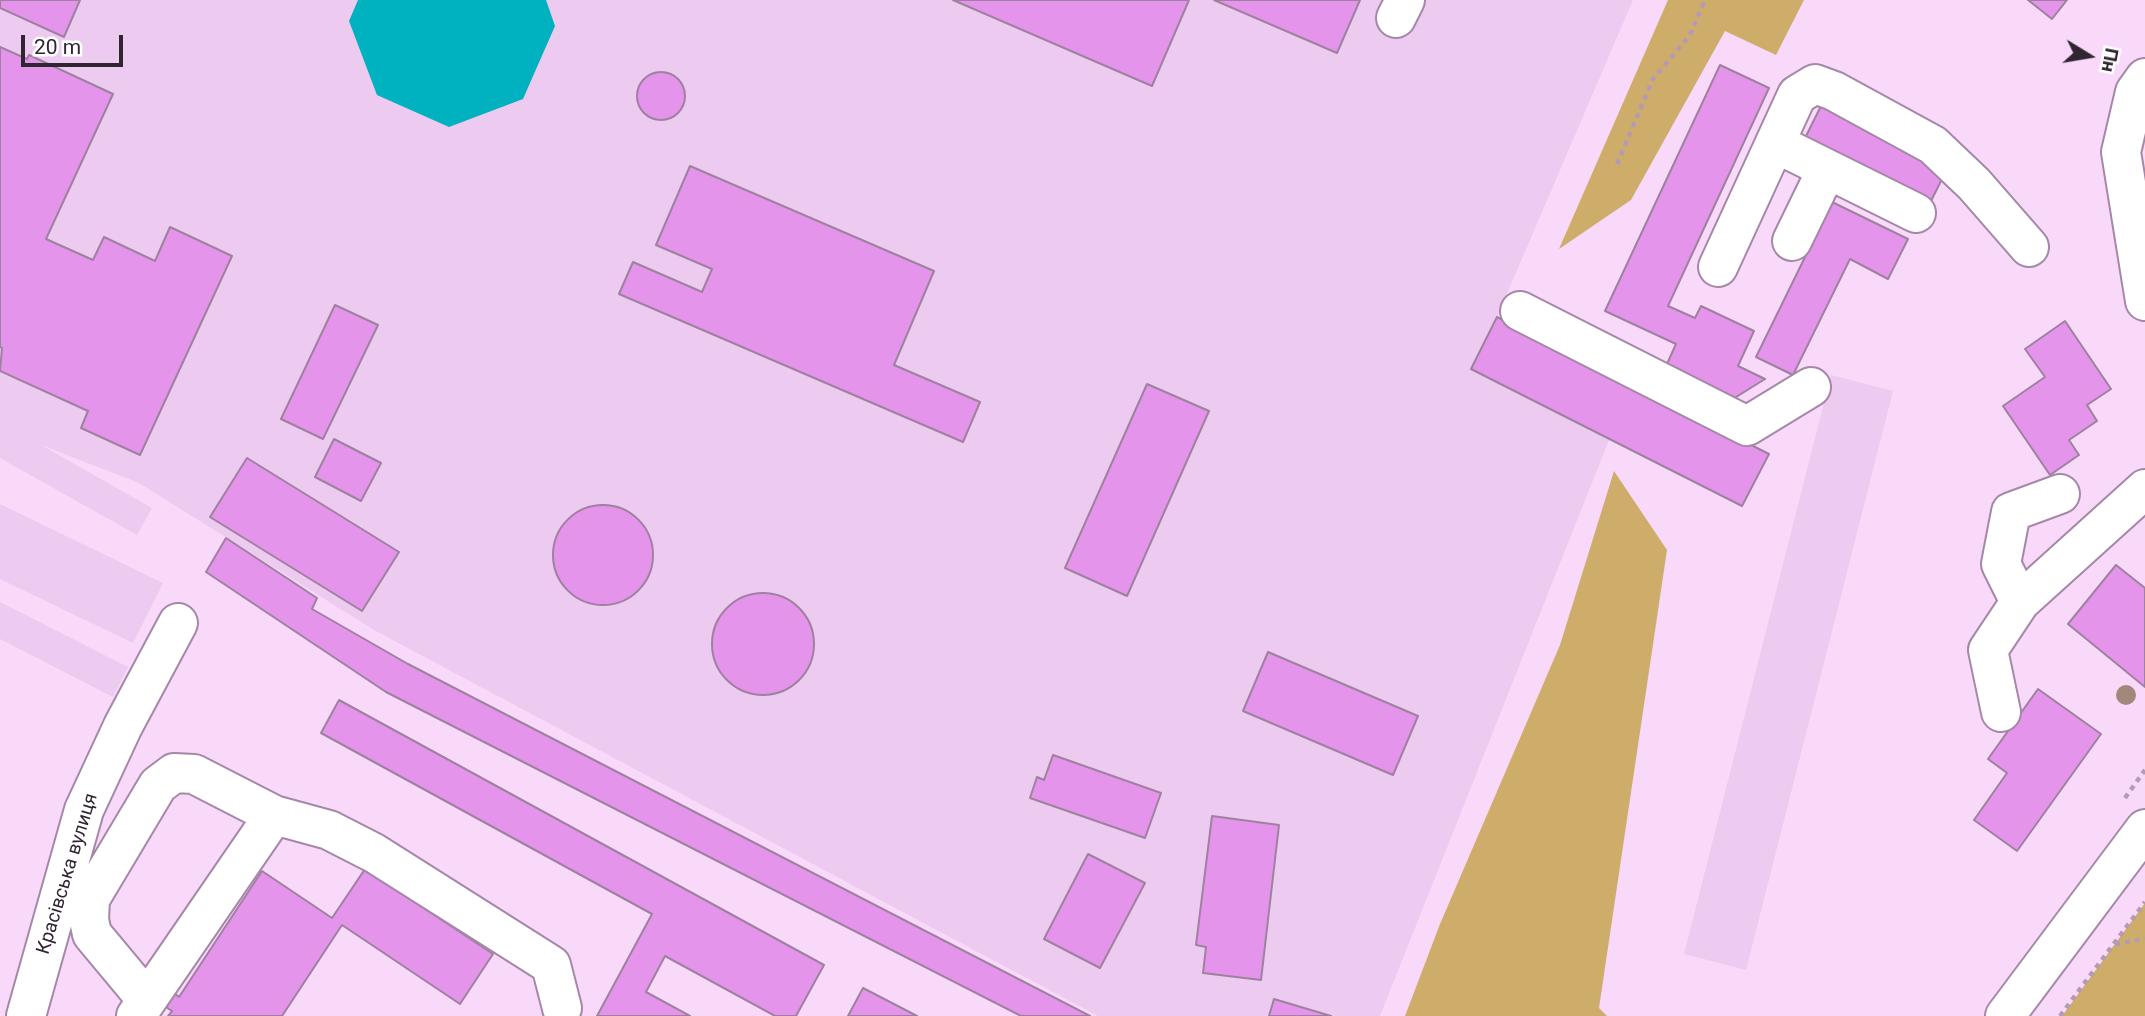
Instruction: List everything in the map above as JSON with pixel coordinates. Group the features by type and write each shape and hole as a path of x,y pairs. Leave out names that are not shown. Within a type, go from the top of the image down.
{"street":[{"path":"2145,78 2135,93 2121,152 2145,301"},
{"path":"1718,267 1797,95 1815,84 1834,91 1933,145 1974,184 2029,247"},
{"path":"1775,143 1916,213"},
{"path":"1792,241 1827,169"},
{"path":"1520,311 1747,426 1811,387"},
{"path":"2001,712 1988,650 2020,602 2145,489"},
{"path":"2020,602 2001,564 2011,512 2060,494"},
{"name":"Красівська вулиця","path":"26,1016 83,810 123,726 178,623"},
{"path":"274,815 142,1008 92,934 89,920 90,899 158,785 174,772 194,774 274,815 328,830 374,853 551,965 562,1008"},
{"path":"2005,1016 2145,829"}],"path":[{"path":"1617,164 1653,79 1690,35 1705,0"},
{"path":"2060,1016 2145,902"},
{"path":"2114,944 2145,939"}],"shaded area":[{"path":"0,0 1633,0 1497,317 1471,368 1609,440 1380,1016 1098,1016 374,630 139,483 41,445 152,508 137,535 0,458"},
{"path":"1668,0 1804,0 1776,55 1725,31 1631,200 1559,249"},
{"path":"1831,375 1893,391 1746,970 1684,954"},
{"path":"1614,471 1667,550 1599,1008 1607,1016 1405,1016 1440,924 1560,645"},
{"path":"0,504 163,583 133,643 0,579"},
{"path":"0,602 128,667 113,697 0,639"},
{"path":"2145,903 2145,1016 2062,1016"}],"water":[{"path":"358,0 546,0 555,26 523,99 449,127 377,95 349,21"}],"building":[{"path":"0,0 80,0 64,37 0,8"},
{"path":"953,0 1189,0 1152,86"},
{"path":"1214,0 1360,0 1337,53"},
{"path":"2028,0 2067,0 2052,19"},
{"path":"0,47 27,59 29,55 113,94 46,239 93,260 104,237 155,261 170,227 232,256 140,455 81,428 88,411 0,371"},
{"path":"1720,65 1769,88 1668,306 1695,318 1701,306 1754,331 1738,366 1765,379 1725,404 1662,375 1676,344 1605,311"},
{"path":"661,72 678,79 685,96 678,113 661,120 644,113 637,96 644,79"},
{"path":"1822,104 1947,169 1930,203 1805,138"},
{"path":"690,166 934,271 894,365 980,402 963,442 619,294 633,262 702,292 712,269 656,245"},
{"path":"1832,202 1908,239 1888,279 1850,259 1793,375 1756,357"},
{"path":"335,305 378,325 323,439 281,419"},
{"path":"1497,317 1769,454 1742,506 1471,369"},
{"path":"2065,321 2111,389 2087,405 2097,421 2069,440 2079,455 2050,475 2003,406 2045,377 2025,349"},
{"path":"1147,384 1209,411 1127,596 1065,568"},
{"path":"334,439 381,463 361,501 315,477"},
{"path":"247,458 399,552 362,611 210,517"},
{"path":"603,505 631,513 645,527 653,555 645,583 631,597 603,605 575,597 561,583 553,555 561,527 575,513"},
{"path":"226,538 317,598 312,609 408,664 1090,1016 1021,1016 386,692 206,572"},
{"path":"2116,565 2145,588 2145,687 2068,624"},
{"path":"763,593 792,601 806,615 814,644 806,673 792,687 763,695 734,687 720,673 712,644 720,615 734,601"},
{"path":"1268,652 1418,716 1393,775 1243,711"},
{"path":"2038,689 2101,734 2017,851 1974,820 2007,773 1988,759"},
{"path":"339,700 824,965 796,1016 775,1016 665,956 646,992 690,1016 597,1016 652,914 321,733"},
{"path":"1053,755 1161,793 1145,838 1030,798 1037,777 1044,780"},
{"path":"1212,816 1279,825 1261,980 1203,973 1206,947 1196,945"},
{"path":"1088,854 1145,883 1100,968 1044,939"},
{"path":"365,869 493,954 460,1004 342,925 282,1016 168,1016 172,1011 160,1003 169,989 179,997 262,871 332,918"},
{"path":"863,988 917,1016 848,1016"},
{"path":"1274,999 1331,1016 1269,1016"}]}
